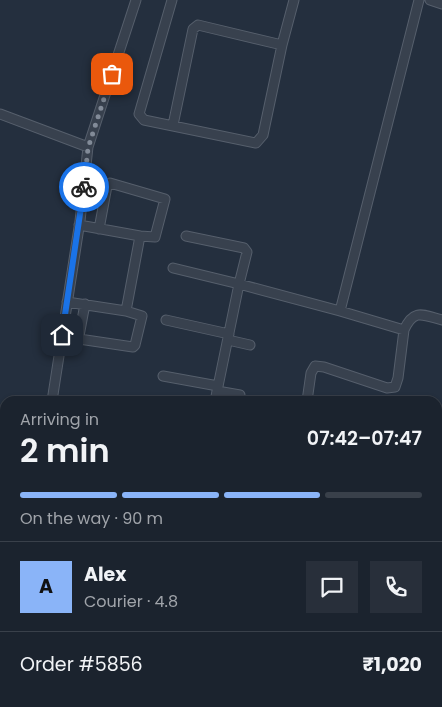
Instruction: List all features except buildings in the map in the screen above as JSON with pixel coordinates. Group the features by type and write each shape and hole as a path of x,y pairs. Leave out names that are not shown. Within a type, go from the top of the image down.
{"street":[{"path":"53,396 79,226 88,148 136,0"},
{"path":"172,0 139,114 144,120 256,143 263,135 282,45 294,0"},
{"path":"340,312 419,0"},
{"path":"430,0 442,4"},
{"path":"173,125 193,29 198,25 282,45"},
{"path":"0,114 88,148"},
{"path":"79,226 155,238 166,199 110,183 107,186 99,229"},
{"path":"126,311 140,236"},
{"path":"186,236 244,248 247,252 238,284 216,396"},
{"path":"173,268 404,330"},
{"path":"67,302 86,304 126,311 142,316 133,348 79,339 86,304"},
{"path":"308,396 311,373 315,366 324,367 386,388 395,387 398,378 404,330 410,319 418,314 442,320"},
{"path":"166,320 250,345"},
{"path":"163,376 218,388 240,395"}],"way so far":[{"path":"84,187 88,148 112,74"}],"route":[{"path":"62,335 84,187"}]}
